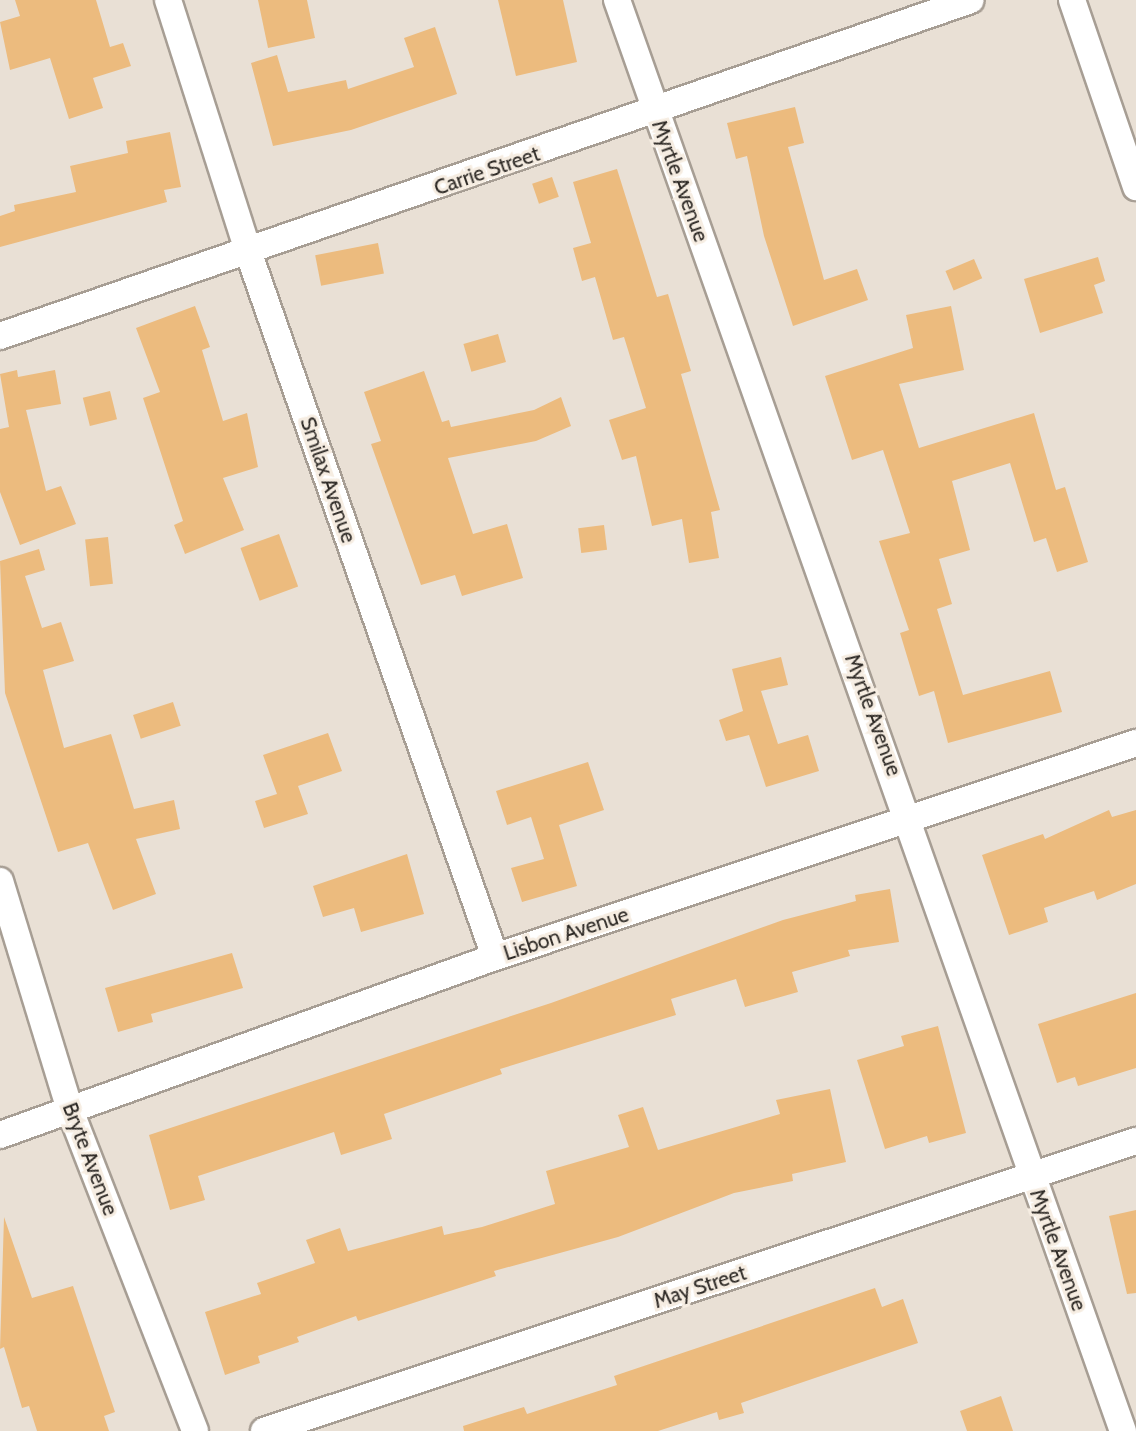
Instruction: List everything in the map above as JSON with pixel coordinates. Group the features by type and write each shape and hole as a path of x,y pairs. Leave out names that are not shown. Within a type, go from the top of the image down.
{"street":[{"name":"Smilax Avenue","path":"168,0 249,254 495,957"},
{"name":"Myrtle Avenue","path":"617,0 655,113 911,822 1032,1178 1123,1431"},
{"name":"Carrie Street","path":"0,336 249,254 971,0"},
{"path":"1072,0 1136,187"},
{"name":"Lisbon Avenue","path":"0,1135 495,957 911,822 1136,743"},
{"name":"Bryte Avenue","path":"0,881 70,1110 195,1431"},
{"name":"May Street","path":"264,1431 1032,1178 1136,1141"}],"building":[{"path":"15,0 96,0 110,47 123,43 131,66 93,78 103,108 69,119 50,58 10,70 0,22 20,16"},
{"path":"258,0 307,0 315,38 268,48"},
{"path":"498,0 563,0 577,62 516,76"},
{"path":"435,27 457,94 351,130 273,146 251,63 277,55 288,92 346,80 348,89 414,67 404,38"},
{"path":"795,107 804,143 788,147 824,280 857,269 868,300 793,326 764,236 747,156 736,159 727,123"},
{"path":"170,132 181,187 164,190 167,202 0,247 0,216 15,211 14,205 76,192 70,166 128,153 126,141"},
{"path":"617,169 657,297 668,294 691,371 681,374 720,510 711,512 719,558 689,563 682,519 652,526 636,456 622,460 609,420 646,408 624,337 613,340 595,277 582,281 573,248 591,243 573,182"},
{"path":"552,177 559,197 539,204 532,184"},
{"path":"378,243 384,273 321,286 315,255"},
{"path":"1098,257 1105,281 1094,285 1103,313 1040,333 1024,279"},
{"path":"974,259 982,278 954,290 945,271"},
{"path":"195,306 210,347 202,350 223,421 247,413 258,467 223,478 244,530 185,554 174,525 183,521 143,398 160,392 136,328"},
{"path":"951,306 964,370 899,384 919,448 1034,413 1056,490 1065,487 1088,562 1057,572 1046,538 1034,542 1010,463 952,481 970,550 939,559 952,604 937,609 963,695 1050,671 1062,712 948,743 934,691 919,696 900,633 909,630 879,541 910,533 883,450 852,460 825,376 913,348 906,315"},
{"path":"498,334 506,362 471,372 463,344"},
{"path":"17,370 18,377 55,370 61,404 26,410 46,491 61,486 76,524 20,545 0,492 0,429 9,427 0,374"},
{"path":"424,371 442,422 449,420 451,427 534,410 561,397 571,426 536,441 448,458 473,534 507,524 523,578 462,596 455,575 421,585 371,444 381,441 364,392"},
{"path":"110,391 117,419 90,426 83,398"},
{"path":"604,525 607,550 581,553 578,528"},
{"path":"279,534 298,587 260,601 240,548"},
{"path":"108,537 113,584 90,586 85,539"},
{"path":"39,549 45,570 25,576 42,628 61,622 74,661 43,670 64,748 111,734 134,809 174,800 180,829 136,839 156,894 113,910 88,843 58,852 5,693 0,561"},
{"path":"781,657 788,685 761,691 778,744 808,735 819,771 766,787 749,735 726,741 719,720 743,711 732,669"},
{"path":"173,702 181,726 141,739 133,715"},
{"path":"328,733 342,771 298,786 308,814 264,828 255,801 277,794 263,755"},
{"path":"588,762 604,810 559,825 577,886 522,902 511,868 544,859 531,817 507,825 496,791"},
{"path":"1109,810 1112,817 1136,810 1136,884 1097,900 1094,891 1044,908 1048,922 1009,935 982,855 1043,834 1045,839"},
{"path":"407,854 424,914 361,932 354,908 323,917 313,886"},
{"path":"890,889 899,942 848,950 850,956 792,972 798,992 745,1007 736,979 671,999 676,1015 500,1069 502,1074 384,1114 392,1139 341,1155 334,1132 198,1176 205,1200 170,1210 149,1135 551,1003 783,920 856,901 855,895"},
{"path":"232,953 243,988 151,1014 153,1022 118,1032 105,988"},
{"path":"1136,993 1136,1068 1078,1086 1075,1077 1057,1083 1038,1024"},
{"path":"938,1026 966,1133 929,1143 927,1136 885,1149 857,1060 904,1046 901,1036"},
{"path":"830,1089 846,1162 792,1174 793,1181 734,1193 618,1237 494,1271 496,1276 358,1321 356,1316 297,1337 299,1342 258,1356 260,1363 225,1375 205,1312 261,1294 257,1283 315,1263 306,1240 340,1228 348,1251 442,1226 444,1235 482,1227 555,1204 546,1171 629,1147 618,1115 643,1107 658,1150 780,1114 776,1100"},
{"path":"1136,1210 1136,1293 1127,1294 1109,1216"},
{"path":"4,1217 32,1298 73,1286 115,1412 104,1416 109,1431 37,1431 29,1406 22,1408 4,1347 0,1349"},
{"path":"875,1288 882,1307 903,1299 918,1343 741,1403 744,1413 719,1420 717,1412 658,1431 464,1431 463,1426 524,1407 527,1414 617,1385 614,1376"},
{"path":"1001,1396 1013,1431 967,1431 960,1411"}]}
